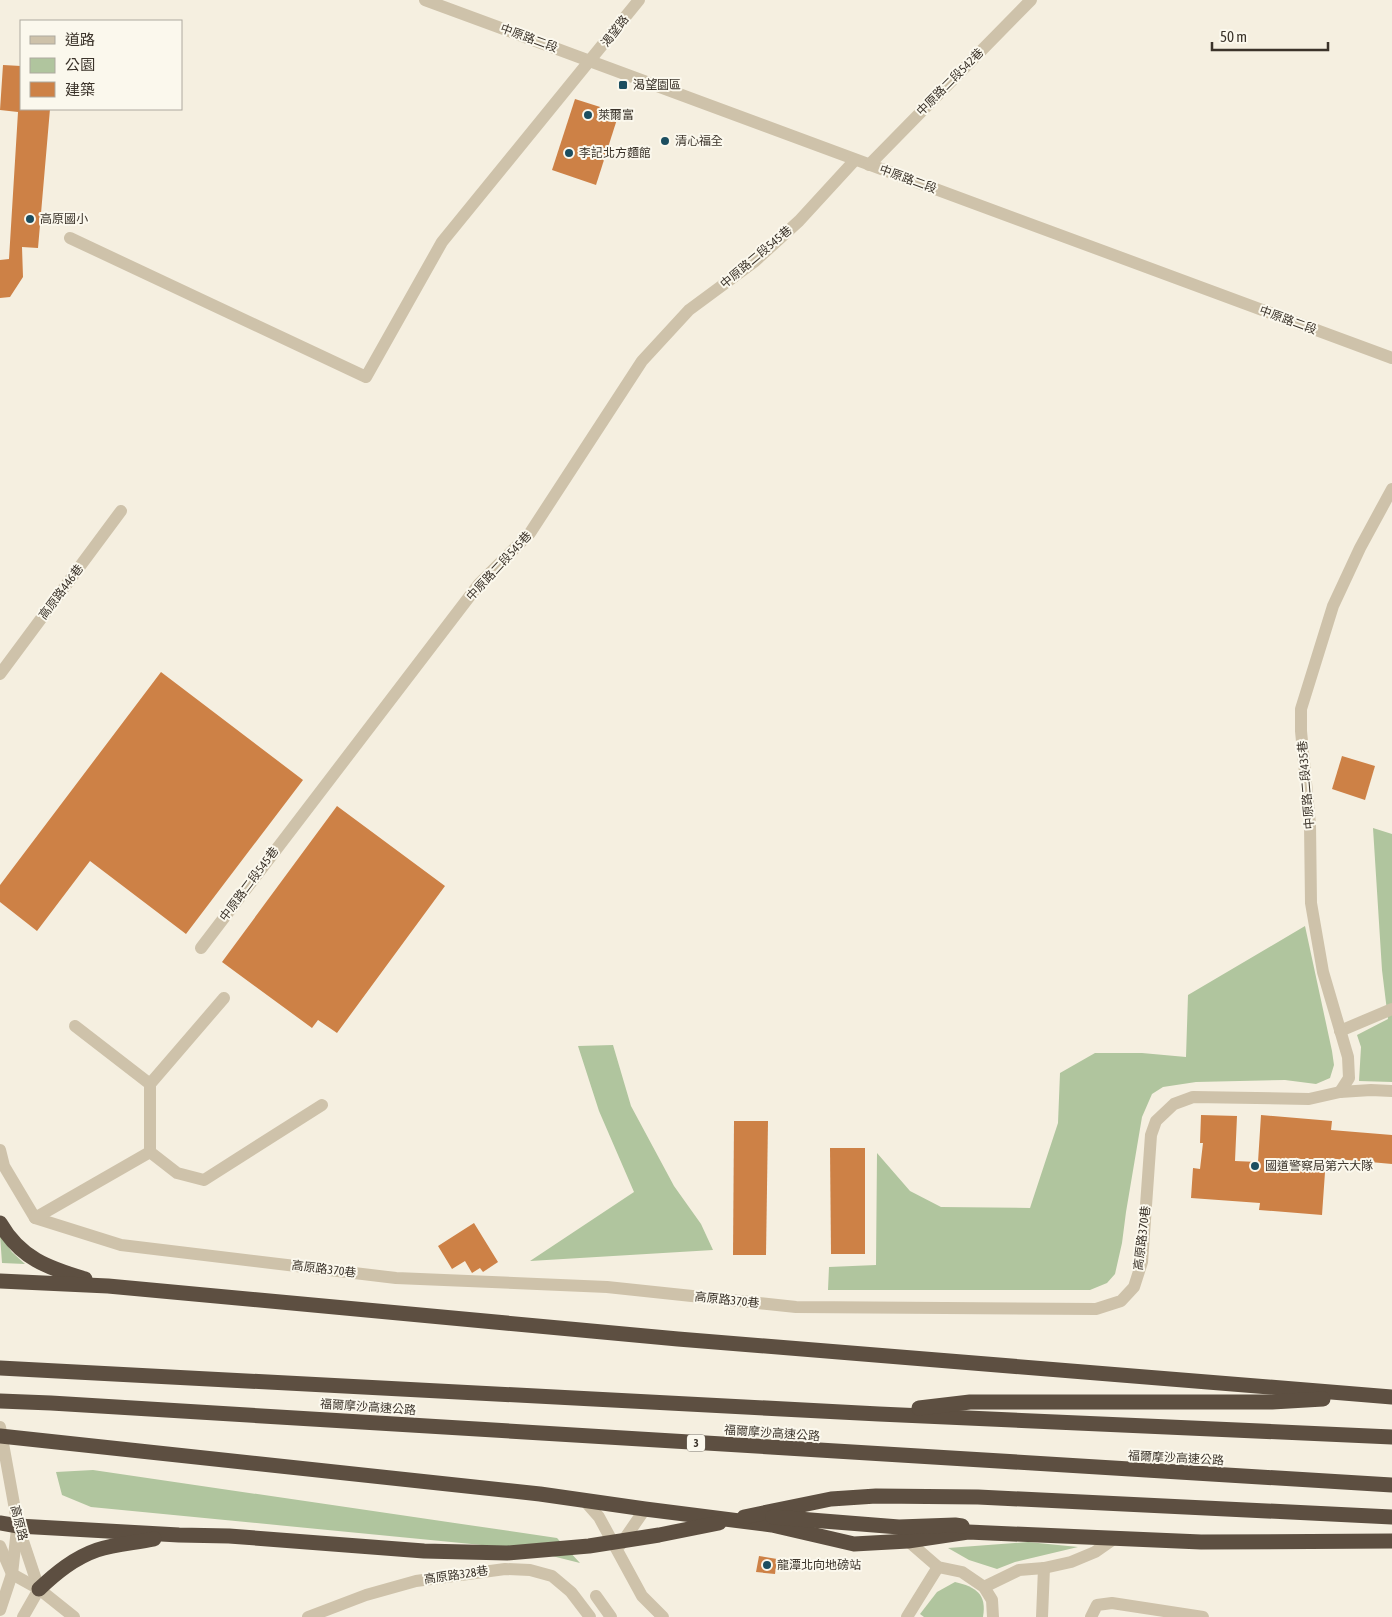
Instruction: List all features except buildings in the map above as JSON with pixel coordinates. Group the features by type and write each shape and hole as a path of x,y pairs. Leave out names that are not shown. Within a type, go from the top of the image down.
{"highway":[{"path":"0,1223 6,1234 25,1254 59,1271 108,1286"},
{"path":"0,1280 108,1286 678,1339 1392,1396"},
{"name":"福爾摩沙高速公路","path":"0,1368 879,1414 1392,1436"},
{"path":"879,1414 970,1402 1272,1402 1392,1396"},
{"name":"福爾摩沙高速公路","path":"0,1401 1392,1485"},
{"path":"0,1436 520,1491 772,1525 854,1544 908,1540 968,1532 1201,1542 1392,1541"},
{"path":"0,1523 18,1526 229,1536 424,1551 507,1553 589,1546 659,1535 831,1499 876,1496 978,1497 1392,1517"},
{"path":"682,1514 791,1518 899,1527 955,1525 1002,1534"},
{"path":"39,1589 55,1574 76,1560 97,1550 179,1535"}],"street":[{"name":"中原路二段","path":"425,0 1392,358"},
{"name":"渴望路","path":"70,238 366,377 442,242 639,0"},
{"name":"中原路二段542巷","path":"869,164 1031,0"},
{"name":"中原路二段545巷","path":"201,948 479,584 530,533 642,361 689,310 754,262 792,226 855,160"},
{"name":"中原路二段435巷","path":"1340,1092 1349,1078 1348,1057 1323,972 1311,903 1310,824 1301,731 1301,709 1333,606 1360,548 1392,489"},
{"name":"高原路446巷","path":"0,674 121,511"},
{"path":"150,1152 150,1084 224,998"},
{"path":"1340,1031 1392,1009"},
{"path":"75,1026 150,1084"},
{"name":"高原路370巷","path":"35,1218 121,1245 396,1278 607,1287 796,1307 1096,1309 1121,1301 1134,1287 1142,1262 1151,1135 1156,1121 1174,1104 1193,1097 1309,1099 1340,1092 1392,1091"},
{"path":"150,1152 177,1173 204,1180 322,1105"},
{"path":"0,1150 4,1166 35,1218 150,1152"},
{"name":"高原路","path":"0,1427 18,1526 39,1589"},
{"path":"584,1500 599,1517 642,1596 663,1617"},
{"path":"616,1551 645,1509"},
{"path":"0,1610 12,1574 18,1526"},
{"path":"984,1587 1020,1570 1044,1568 1071,1562 1095,1552 1115,1538"},
{"path":"908,1540 938,1567 962,1572 984,1587 992,1600 992,1617"},
{"name":"高原路","path":"0,1546 12,1574"},
{"path":"907,1617 938,1567"},
{"path":"1042,1617 1044,1568"},
{"name":"高原路328巷","path":"308,1617 366,1595 416,1581 505,1569 530,1570 552,1576 571,1592 590,1617"},
{"path":"12,1574 39,1589 74,1617"},
{"path":"23,1617 39,1589"},
{"path":"596,1596 612,1617"},
{"path":"1091,1617 1097,1605 1112,1603 1203,1617"}],"green space":[{"path":"1373,828 1392,834 1392,1082 1359,1081 1361,1047 1357,1035 1388,1019 1382,970"},
{"path":"1305,926 1332,1051 1334,1065 1330,1078 1316,1084 1285,1080 1196,1082 1163,1087 1152,1094 1142,1117 1122,1243 1115,1274 1107,1283 1090,1290 828,1290 829,1267 876,1265 877,1153 910,1191 941,1207 1030,1208 1058,1123 1060,1073 1095,1053 1142,1053 1186,1057 1188,995"},
{"path":"613,1045 631,1106 674,1186 701,1224 713,1250 530,1261 634,1192 599,1111 578,1046"},
{"path":"0,1235 12,1252 25,1264 2,1263"},
{"path":"93,1470 557,1538 580,1563 524,1549 91,1507 62,1495 56,1472"},
{"path":"1028,1542 1078,1547 1015,1562 997,1569 969,1560 948,1548"},
{"path":"955,1582 969,1586 978,1593 983,1603 983,1617 924,1617 920,1614 937,1592"}],"place":[{"name":"渴望園區","path":"623,85"},
{"name":"萊爾富","path":"588,115"},
{"name":"清心福全","path":"665,141"},
{"name":"李記北方麵館","path":"569,153"},
{"name":"高原國小","path":"30,219"},
{"name":"國道警察局第六大隊","path":"1255,1166"},
{"name":"龍潭北向地磅站","path":"767,1565"}]}
